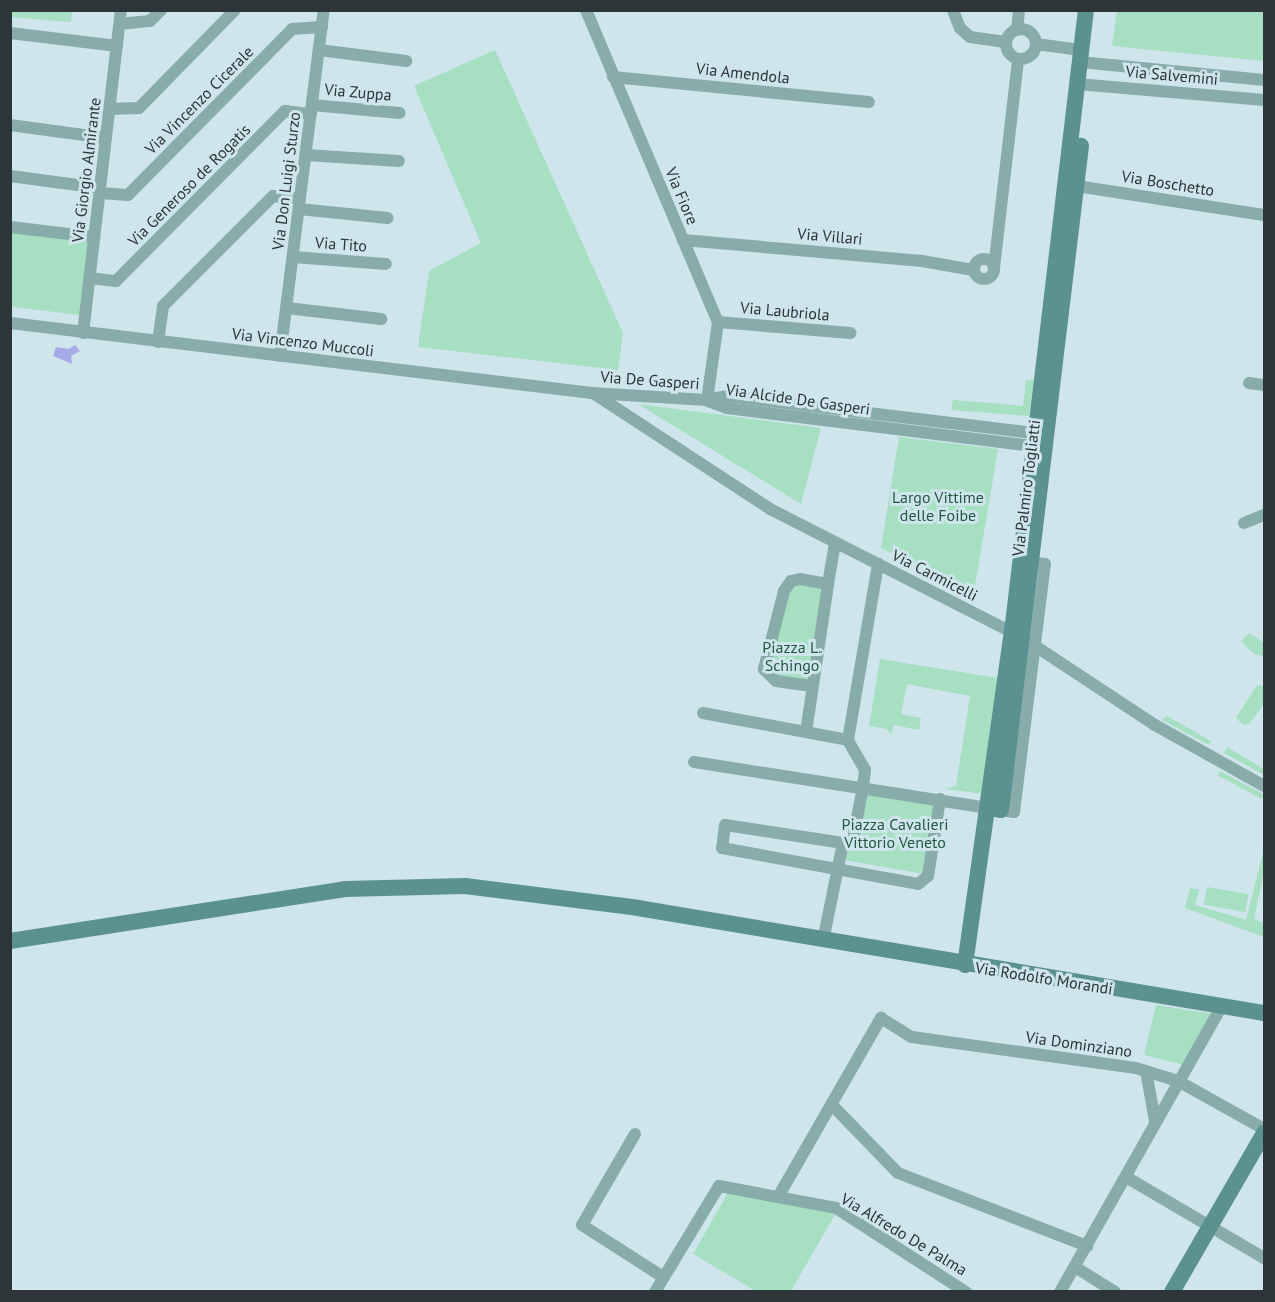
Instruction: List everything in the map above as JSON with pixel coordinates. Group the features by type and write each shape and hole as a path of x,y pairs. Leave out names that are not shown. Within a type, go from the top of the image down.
{"main road":[{"name":"Via Palmiro Togliatti","path":"965,965 1024,639 1025,562 1072,185 1083,84 1086,10"},
{"name":"Via Palmiro Togliatti","path":"1084,59 1096,10"},
{"name":"Via Rodolfo Morandi","path":"10,941 283,897 375,886 426,885 531,892 1264,1013"},
{"path":"1172,1292 1264,1131"}],"street":[{"name":"Via Giorgio Almirante","path":"83,333 121,10"},
{"path":"120,24 150,21 161,10"},
{"path":"110,109 139,108 235,10"},
{"name":"Via Don Luigi Sturzo","path":"280,356 324,10"},
{"name":"Via Fiore","path":"586,10 718,322"},
{"path":"953,10 960,28 970,37 1006,42"},
{"path":"1006,42 1017,30 1019,10"},
{"name":"Via Vincenzo Cicerale","path":"10,176 128,195 292,29 322,27"},
{"path":"1006,42 1008,53 1018,60 1032,55 1036,44 1032,34 1017,30"},
{"path":"10,33 117,46"},
{"name":"Via Salvemini","path":"1036,44 1084,59 1264,80"},
{"path":"319,50 406,61"},
{"name":"Via Villari","path":"683,240 922,261 973,270 985,279 994,268 1018,60"},
{"name":"Via Amendola","path":"613,76 869,102"},
{"name":"Via Salvemini","path":"1083,84 1264,100"},
{"name":"Via Zuppa","path":"312,110 400,113"},
{"name":"Via Generoso de Rogatis","path":"90,278 116,281 285,111 312,110"},
{"path":"10,125 106,138"},
{"path":"306,154 399,161"},
{"name":"Via Boschetto","path":"1072,185 1264,215"},
{"path":"158,342 163,306 273,196 300,204 388,218"},
{"path":"10,227 94,237"},
{"name":"Via Tito","path":"293,257 386,264"},
{"path":"287,308 381,319"},
{"path":"707,400 718,322"},
{"name":"Via Laubriola","path":"718,322 851,333"},
{"name":"Via Vincenzo Muccoli","path":"10,323 592,393"},
{"path":"1249,383 1264,385"},
{"name":"Via De Gasperi","path":"592,393 707,400"},
{"name":"Via Carmicelli","path":"592,393 770,509 1024,639 1155,725 1264,786"},
{"name":"Via Alcide De Gasperi","path":"707,400 728,396 1040,440"},
{"path":"1244,523 1264,515"},
{"path":"806,732 835,543"},
{"path":"694,762 1014,812 1024,639 1045,564 1025,562"},
{"path":"878,564 848,740 865,770 852,844 725,825 722,848 924,882 928,876 940,799"},
{"path":"812,686 777,681 764,669 784,591 791,581 800,579 828,584"},
{"path":"703,713 848,740"},
{"path":"823,941 843,843"},
{"path":"1060,1292 1221,1007"},
{"name":"Via Dominziano","path":"833,1106 880,1018 912,1037 1146,1071 1178,1081 1264,1131"},
{"path":"1146,1071 1155,1121"},
{"path":"778,1197 833,1106 898,1173 1087,1246"},
{"path":"635,1134 582,1225 663,1277 655,1292"},
{"path":"1126,1177 1264,1258"},
{"name":"Via Alfredo De Palma","path":"663,1277 719,1186 836,1208 966,1292"},
{"path":"1075,1268 1115,1292"}],"green space":[{"path":"10,11 72,11 71,22 11,17"},
{"path":"1117,11 1264,11 1264,61 1112,46"},
{"path":"495,50 623,333 618,370 418,347 429,271 481,243 414,86"},
{"path":"11,232 88,242 79,315 10,306"},
{"path":"1026,380 1034,380 1029,416 951,410 953,400 1023,406"},
{"path":"638,404 821,428 801,504"},
{"name":"Largo Vittime delle Foibe","path":"899,437 998,449 974,592 881,548"},
{"name":"Piazza L. Schingo","path":"791,581 828,584 812,686 776,681 764,669"},
{"path":"1249,633 1263,642 1263,656 1254,654 1241,641"},
{"path":"880,659 998,678 984,794 945,789 956,786 970,696 907,684 901,714 921,718 919,730 894,725 891,735 887,729 869,726"},
{"path":"1257,685 1264,686 1264,704 1249,724 1243,725 1236,718"},
{"path":"1167,716 1211,741 1209,745 1162,720"},
{"path":"1227,747 1264,769 1264,775 1224,753"},
{"path":"1220,771 1264,794 1262,799 1218,775"},
{"name":"Piazza Cavalieri Vittorio Veneto","path":"868,791 936,803 924,874 844,860 846,848 857,850"},
{"path":"1264,849 1264,871 1254,919 1264,923 1264,937 1185,908 1190,888 1199,890 1195,905 1246,920"},
{"path":"1207,887 1248,894 1245,912 1204,905"},
{"path":"1156,1005 1213,1014 1184,1065 1144,1055"},
{"path":"729,1191 836,1213 791,1291 756,1291 693,1254"}],"water":[{"path":"75,345 80,351 71,356 72,364 53,356 56,347 69,349"}]}
